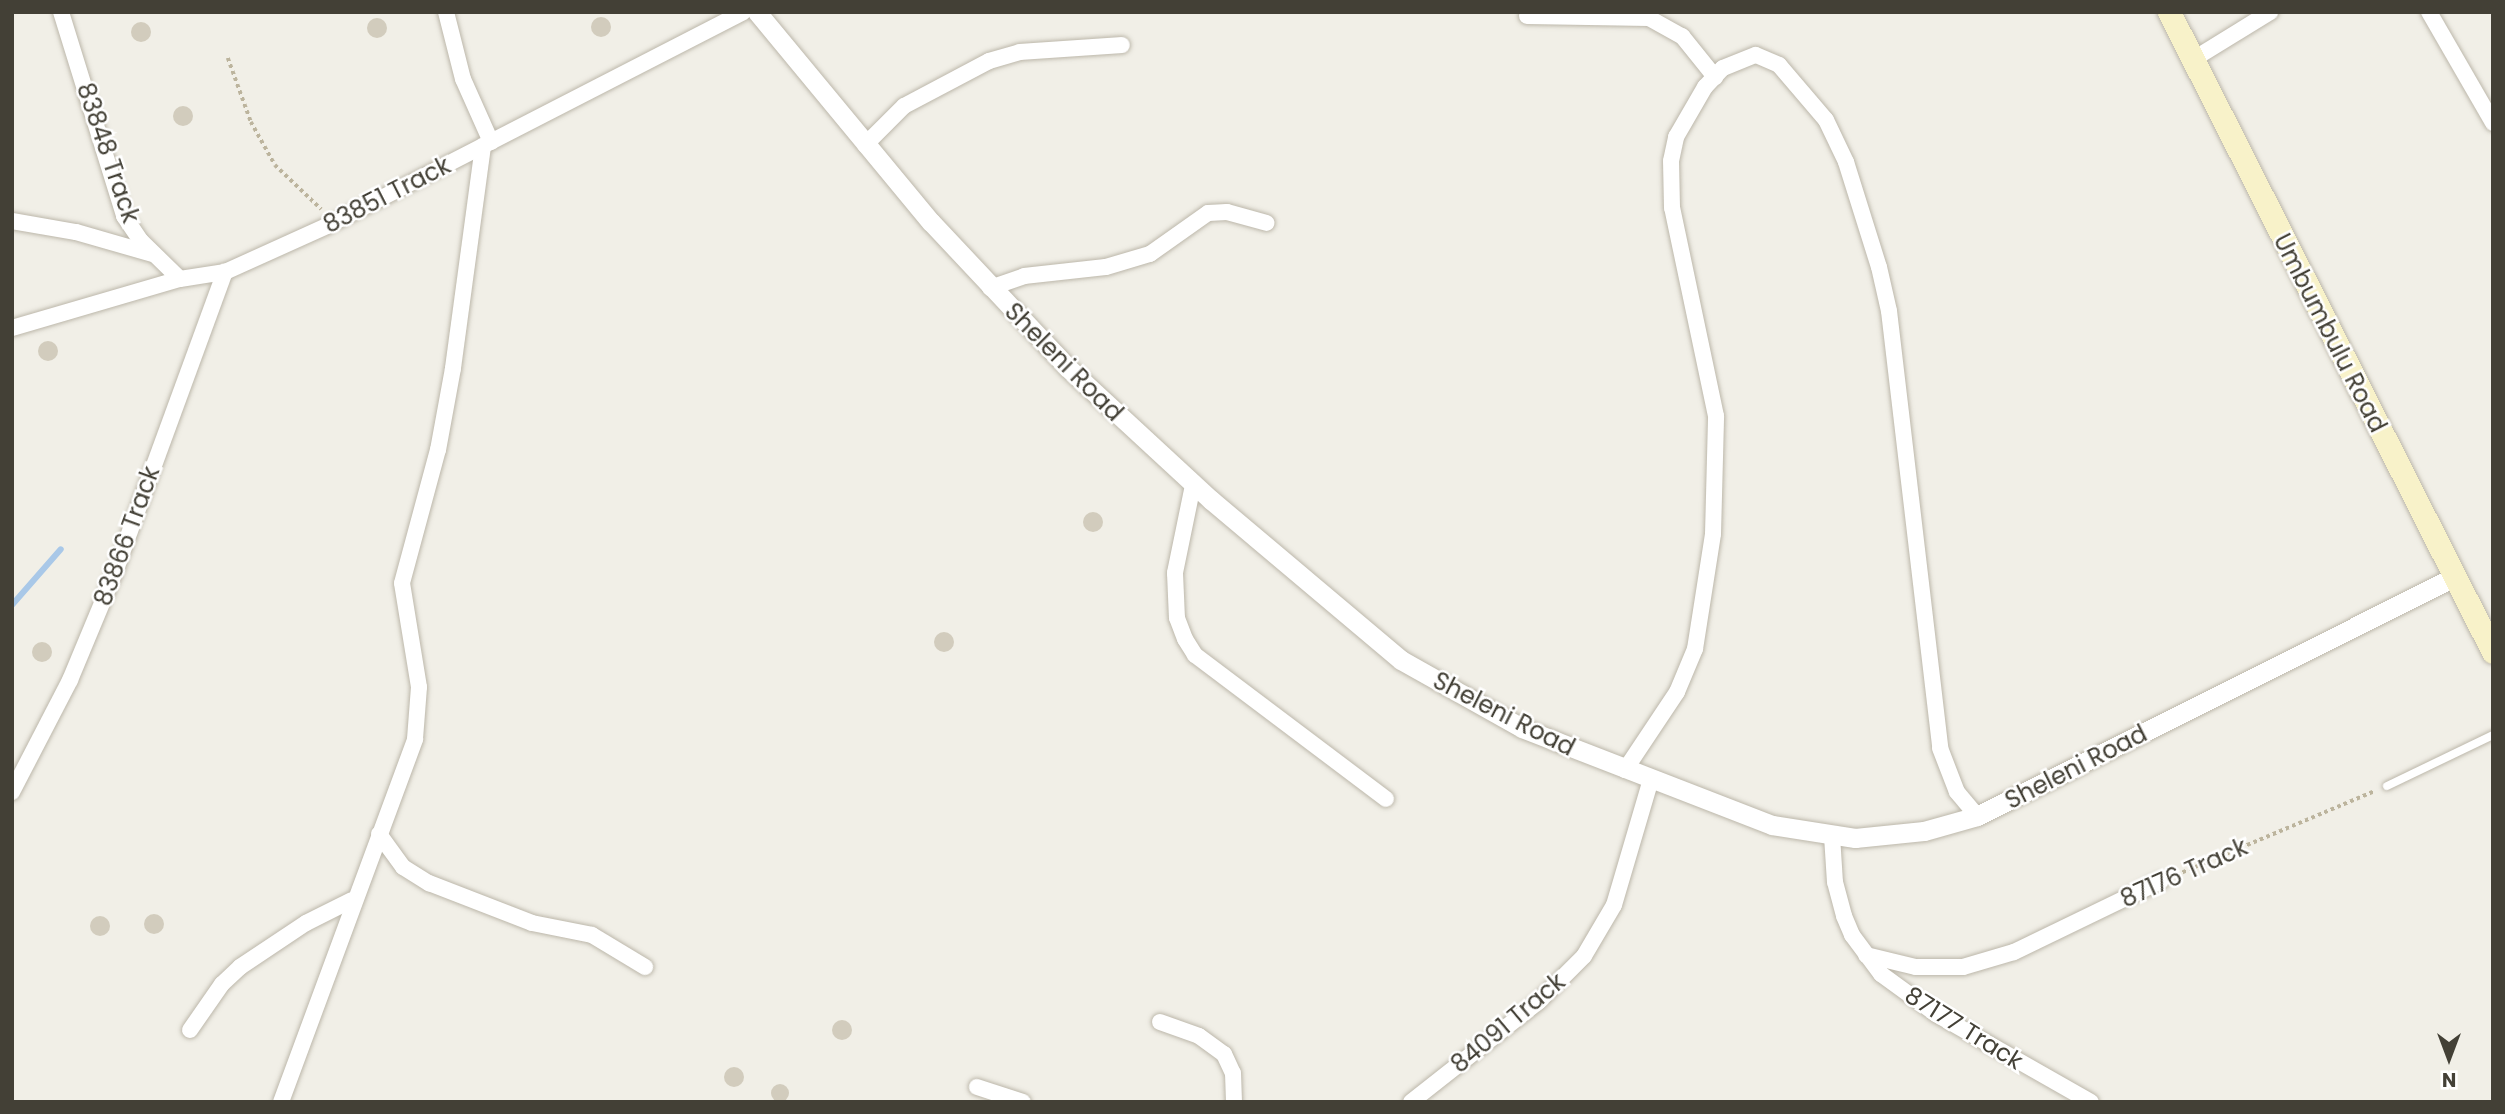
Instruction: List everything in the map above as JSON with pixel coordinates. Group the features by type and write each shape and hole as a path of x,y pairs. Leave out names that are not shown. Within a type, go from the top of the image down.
{"main road":[{"name":"Umbumbulu Road","path":"2169,12 2493,652"}],"street":[{"name":"83848 Track","path":"61,12 124,216 155,255 180,279"},
{"path":"281,1102 352,900 409,758 419,713 402,583 438,450 487,144 463,79 446,12"},
{"name":"83851 Track","path":"12,328 180,279 225,272 336,222 743,12"},
{"name":"Sheleni Road","path":"757,12 865,145 990,288 1068,369 1193,485 1401,660 1483,709 1625,770 1772,825 1832,836 1902,834 1977,816 2454,578"},
{"path":"2192,60 2270,12"},
{"path":"2429,12 2493,123"},
{"path":"1527,16 1649,18 1682,36 1715,77"},
{"path":"865,145 904,106 989,61 1020,52 1122,45"},
{"path":"1625,770 1677,692 1695,649 1706,596 1718,467 1716,416 1670,182 1676,138 1715,77 1739,59 1756,55 1779,65 1826,120 1857,193 1889,311 1940,748 1956,792 1977,816"},
{"path":"990,288 1024,276 1106,267 1150,254 1208,213 1227,212 1267,223"},
{"path":"12,221 76,232 155,255"},
{"name":"83866 Track","path":"12,792 70,680 110,584 225,272"},
{"path":"1193,485 1175,573 1177,618 1185,639 1195,655 1386,799"},
{"name":"84091 Track","path":"1411,1102 1538,1002 1584,956 1614,905 1651,779"},
{"path":"379,834 403,867 429,883 532,923 601,938 645,967"},
{"name":"87177 Track","path":"1832,836 1835,882 1852,935 1881,974 1936,1014 2091,1102"},
{"name":"87176 Track","path":"1866,955 1916,967 1963,967 2014,951 2161,881"},
{"path":"190,1030 222,984 240,967 306,923 352,900"},
{"path":"1160,1022 1199,1036 1224,1054 1233,1073 1234,1102"},
{"path":"977,1087 1023,1102"}],"lane":[{"path":"2387,786 2493,735"}],"path":[{"path":"228,58 251,122 275,165 336,222"},
{"name":"87176 Track","path":"2161,881 2387,786"}],"building":[{"path":"601,17 608,20 611,27 608,34 601,37 594,34 591,27 594,20"},
{"path":"377,18 384,21 387,28 384,35 377,38 370,35 367,28 370,21"},
{"path":"141,22 148,25 151,32 148,39 141,42 134,39 131,32 134,25"},
{"path":"183,106 190,109 193,116 190,123 183,126 176,123 173,116 176,109"},
{"path":"48,341 55,344 58,351 55,358 48,361 41,358 38,351 41,344"},
{"path":"1093,512 1100,515 1103,522 1100,529 1093,532 1086,529 1083,522 1086,515"},
{"path":"944,632 951,635 954,642 951,649 944,652 937,649 934,642 937,635"},
{"path":"42,642 49,645 52,652 49,659 42,662 35,659 32,652 35,645"},
{"path":"154,914 161,917 164,924 161,931 154,934 147,931 144,924 147,917"},
{"path":"100,916 107,919 110,926 107,933 100,936 93,933 90,926 93,919"},
{"path":"842,1020 849,1023 852,1030 849,1037 842,1040 835,1037 832,1030 835,1023"},
{"path":"734,1067 741,1070 744,1077 741,1084 734,1087 727,1084 724,1077 727,1070"},
{"path":"776,1084 784,1084 789,1093 787,1100 776,1102 771,1097 771,1089"}],"waterway":[{"path":"12,605 61,549"}]}
